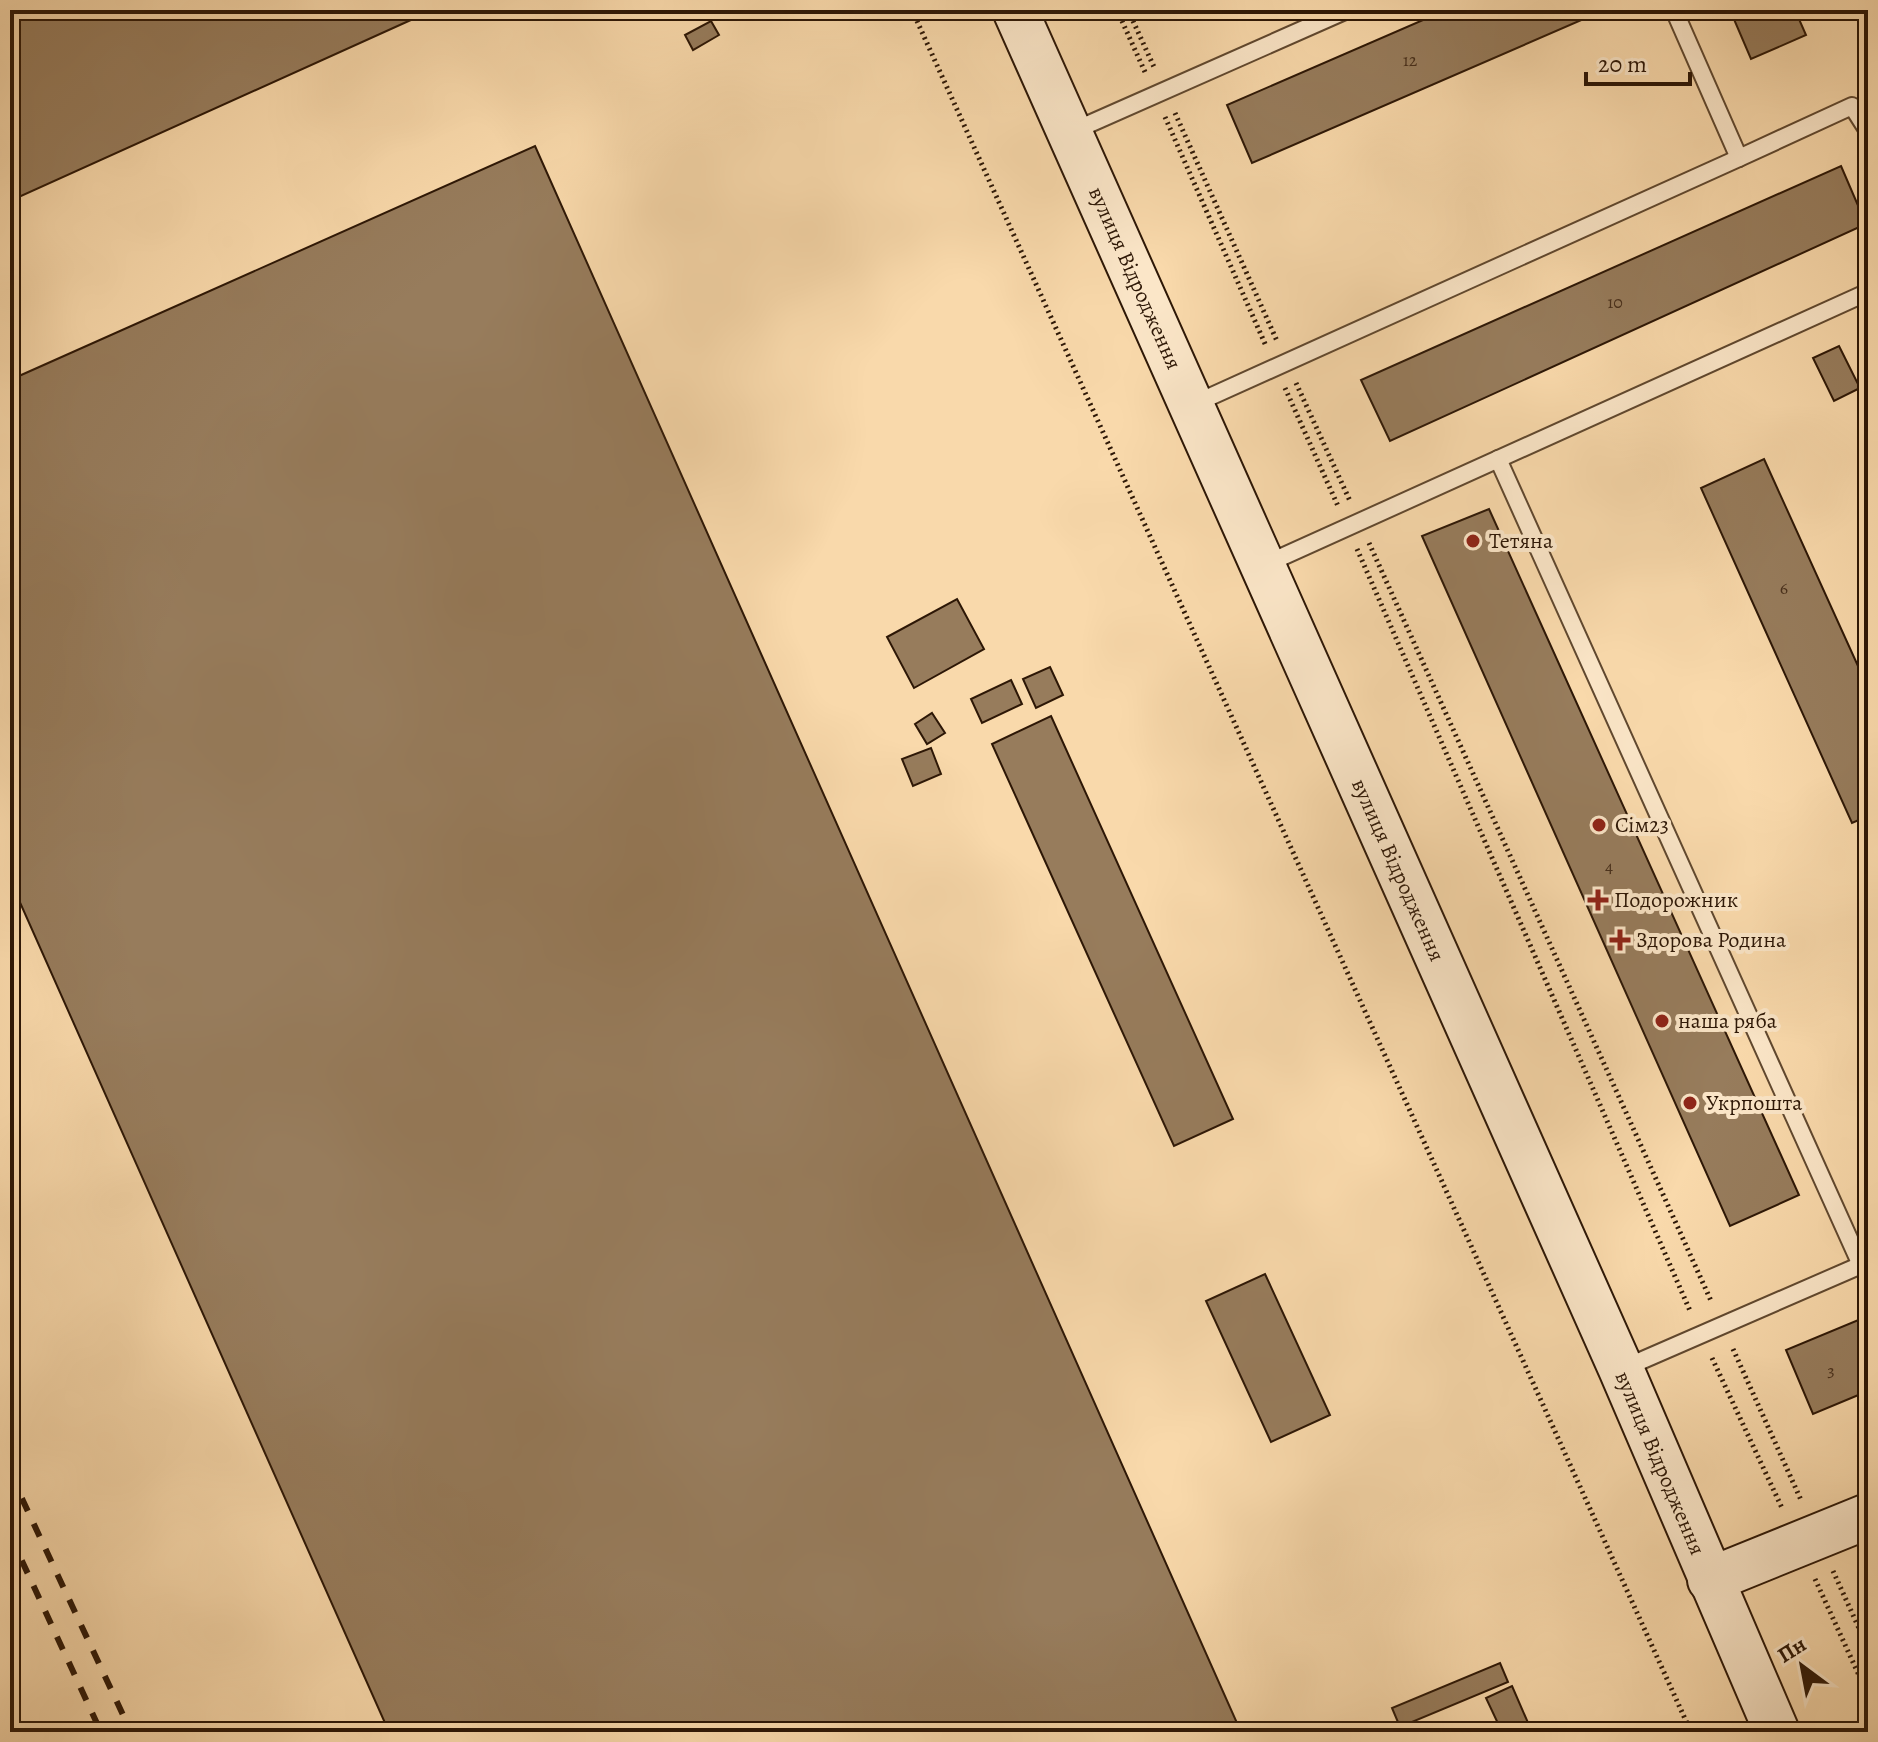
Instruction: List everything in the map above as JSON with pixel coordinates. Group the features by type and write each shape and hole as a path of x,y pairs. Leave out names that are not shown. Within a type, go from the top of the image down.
{"street":[{"name":"вулиця Відродження","path":"1015,10 1621,1369 1777,1732"},
{"path":"1710,1580 1868,1516"}],"lane":[{"path":"1070,133 1347,10"},
{"path":"1674,10 1739,158"},
{"path":"1191,405 1852,106 1868,131"},
{"path":"1263,566 1868,292"},
{"path":"1498,459 1864,1263 1621,1369"}],"path":[{"path":"912,10 1691,1732"},
{"path":"1117,10 1160,93 1353,524 1700,1335 1868,1648"},
{"path":"1128,10 1160,93 1353,524 1722,1325 1868,1695"},
{"path":"1856,10 1868,36"}],"building":[{"path":"10,10 433,10 10,201"},
{"path":"1446,10 1591,10 1593,15 1252,163 1227,105"},
{"path":"1730,10 1795,10 1806,35 1751,59"},
{"path":"711,21 719,35 693,50 685,35"},
{"path":"535,146 1241,1732 389,1732 10,880 10,380"},
{"path":"1841,166 1866,224 1390,441 1361,380"},
{"path":"1839,346 1860,388 1834,401 1813,358"},
{"path":"1764,459 1868,688 1868,816 1852,823 1701,488"},
{"path":"1489,509 1799,1195 1730,1226 1422,536"},
{"path":"957,599 984,649 914,688 887,637"},
{"path":"1050,667 1063,695 1036,708 1023,679"},
{"path":"1011,680 1022,704 982,723 971,699"},
{"path":"932,713 945,733 927,744 915,724"},
{"path":"1051,716 1233,1119 1174,1146 992,744"},
{"path":"931,748 941,774 913,786 902,759"},
{"path":"1265,1274 1330,1415 1271,1442 1206,1301"},
{"path":"1868,1316 1868,1391 1813,1414 1786,1350"},
{"path":"1500,1663 1508,1682 1400,1727 1392,1708"},
{"path":"1512,1686 1532,1732 1502,1732 1486,1698"}],"railway":[{"path":"10,1473 131,1732"},
{"path":"10,1535 101,1732"}],"place":[{"name":"Тетяна","path":"1473,541"},
{"name":"Сім23","path":"1599,825"},
{"name":"Подорожник","path":"1598,900"},
{"name":"Здорова Родина","path":"1620,940"},
{"name":"наша ряба","path":"1662,1021"},
{"name":"Укрпошта","path":"1690,1103"}]}
